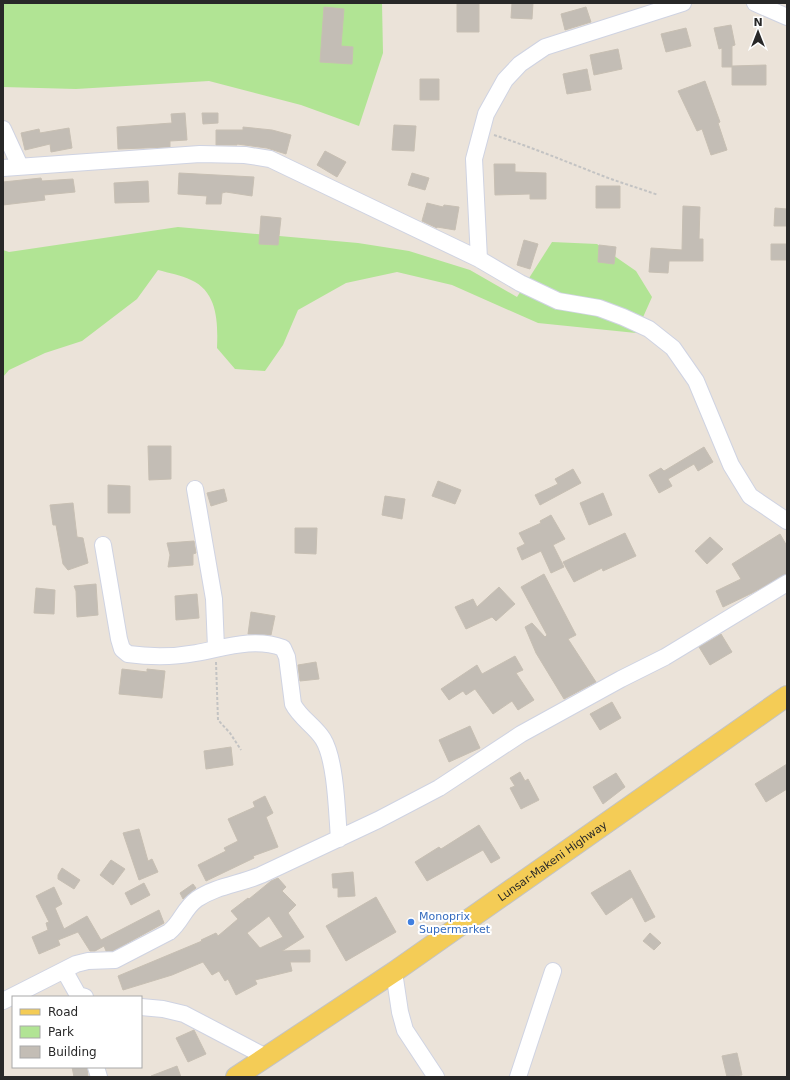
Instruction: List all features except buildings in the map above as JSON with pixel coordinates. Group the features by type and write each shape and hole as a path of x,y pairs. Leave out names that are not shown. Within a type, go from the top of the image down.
{"main road":[{"name":"Lunsar-Makeni Highway","path":"236,1077 394,972 787,696"}],"street":[{"path":"479,259 474,159 480,130 486,114 505,80 520,64 546,47 683,3"},
{"path":"755,3 787,17"},
{"path":"3,129 20,166"},
{"path":"3,168 200,154 245,155 270,158 479,259 520,283 558,301 599,308 623,316 649,329 673,348 696,381 731,465 742,484 750,496 787,521"},
{"path":"195,489 214,599 216,648"},
{"path":"103,545 119,639 122,648 128,654 165,656 196,653 241,644 272,645 283,648 287,657 293,704 296,710 318,732 324,741 328,753 335,788 339,839"},
{"path":"13,996 64,970 88,961 115,960 169,932 176,926 186,909 196,900 210,892 247,881 339,839 439,788 521,734 621,679 665,657 787,583"},
{"path":"64,970 80,996"},
{"path":"518,1077 553,971"},
{"path":"394,972 400,1012 405,1030 436,1077"},
{"path":"3,1001 12,996"},
{"path":"142,1007 164,1009 184,1014 266,1057"}],"path":[{"path":"480,130 658,195"},
{"path":"216,648 218,720 241,750"}],"green space":[{"path":"3,3 382,3 383,53 359,126 301,105 209,81 76,89 3,87"},
{"path":"178,227 358,243 409,251 470,270 517,297 552,242 597,244 636,271 652,297 636,333 538,323 452,285 397,272 346,283 298,310 283,345 265,371 235,369 217,348 216,319 211,300 207,292 200,285 191,280 179,275 158,270 137,299 82,341 45,353 9,370 3,377 3,250 9,252"}],"place":[{"name":"Monoprix Supermarket","path":"411,922"}]}
